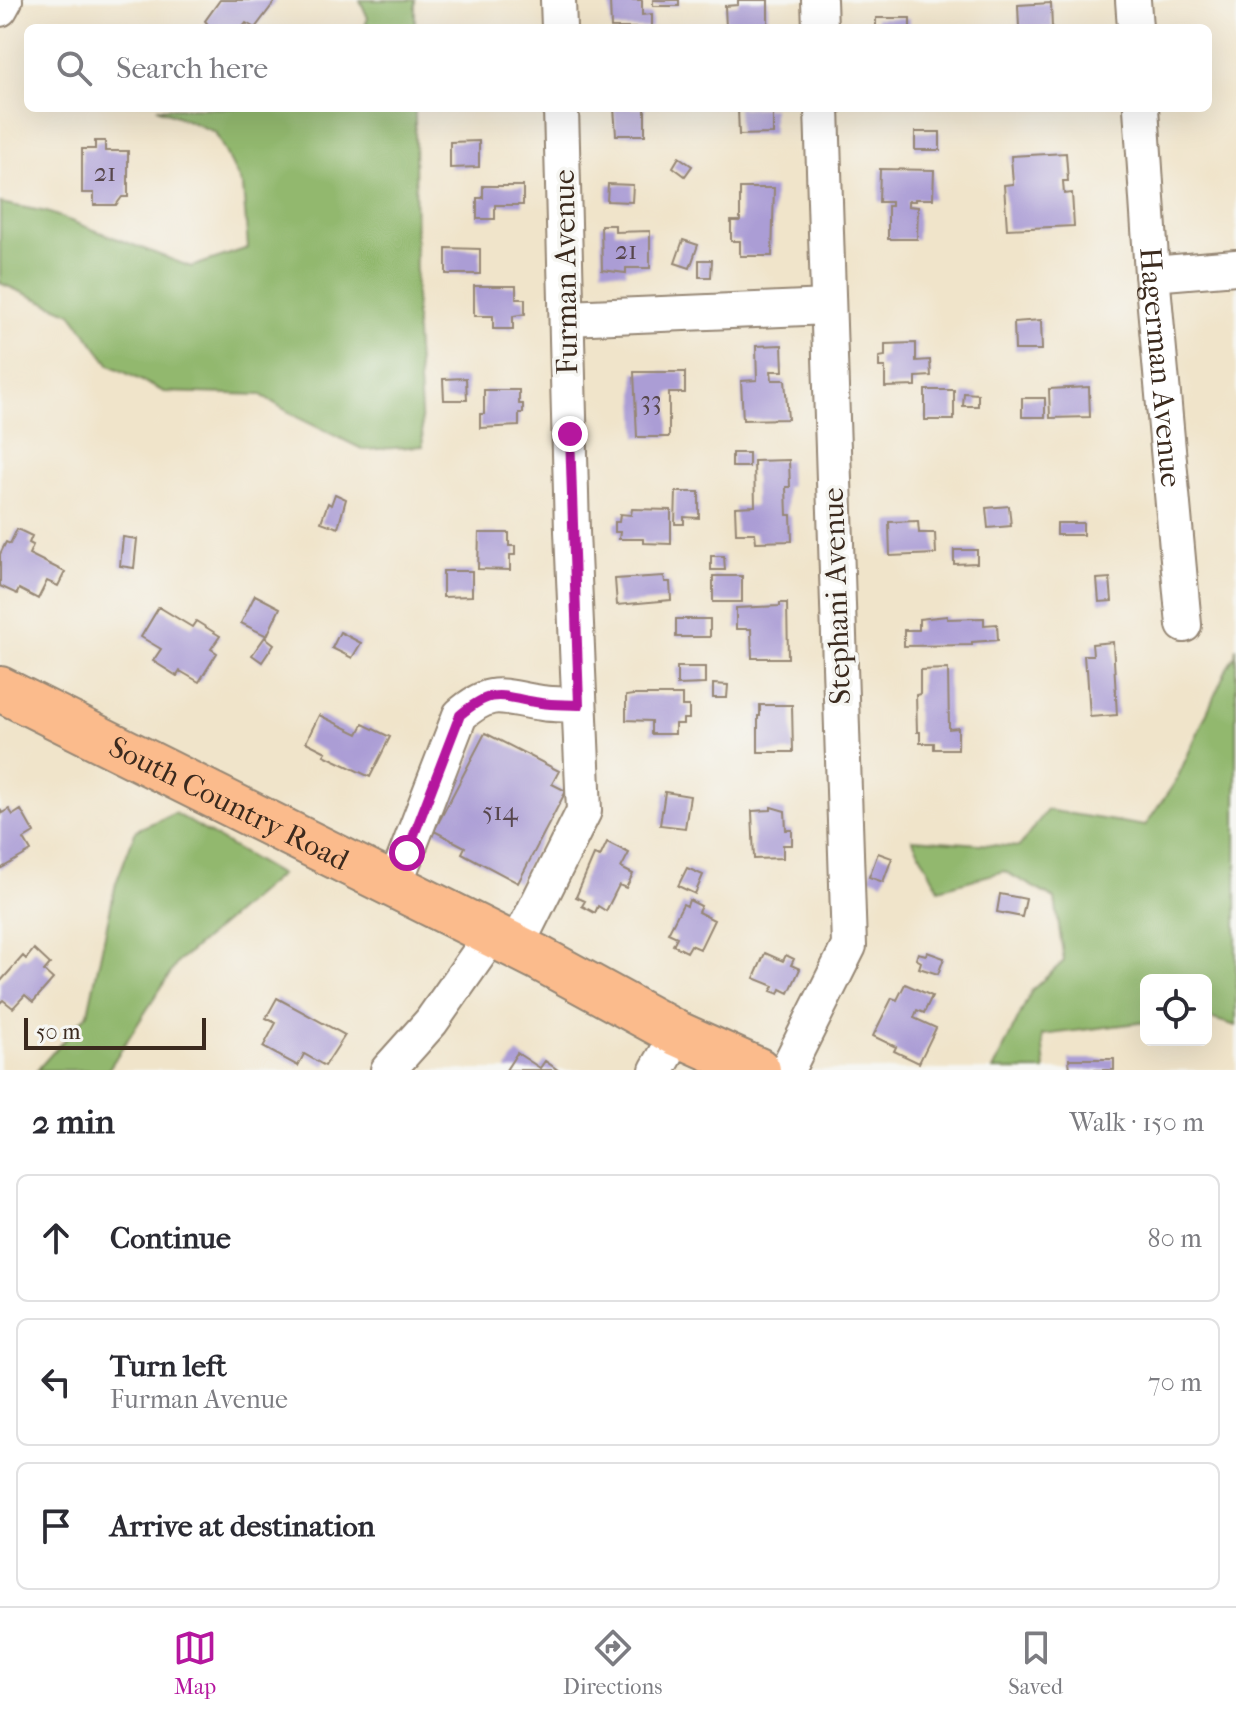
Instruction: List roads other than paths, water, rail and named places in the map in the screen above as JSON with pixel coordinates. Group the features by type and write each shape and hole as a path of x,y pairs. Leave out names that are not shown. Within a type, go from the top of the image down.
{"main road":[{"name":"South Country Road","path":"0,689 504,941 667,1052 758,1070"}],"street":[{"path":"0,9 5,0"},
{"path":"558,0 559,24"},
{"path":"819,0 820,24"},
{"path":"1133,0 1135,24"},
{"name":"Furman Avenue","path":"388,1070 504,941 584,811 572,531 561,112"},
{"name":"Stephani Avenue","path":"787,1070 849,946 822,112"},
{"name":"Hagerman Avenue","path":"1141,112 1152,274 1184,625"},
{"path":"1152,274 1236,267"},
{"path":"567,318 828,307"},
{"path":"394,886 460,715 474,703 498,695 540,703 579,705"}]}
